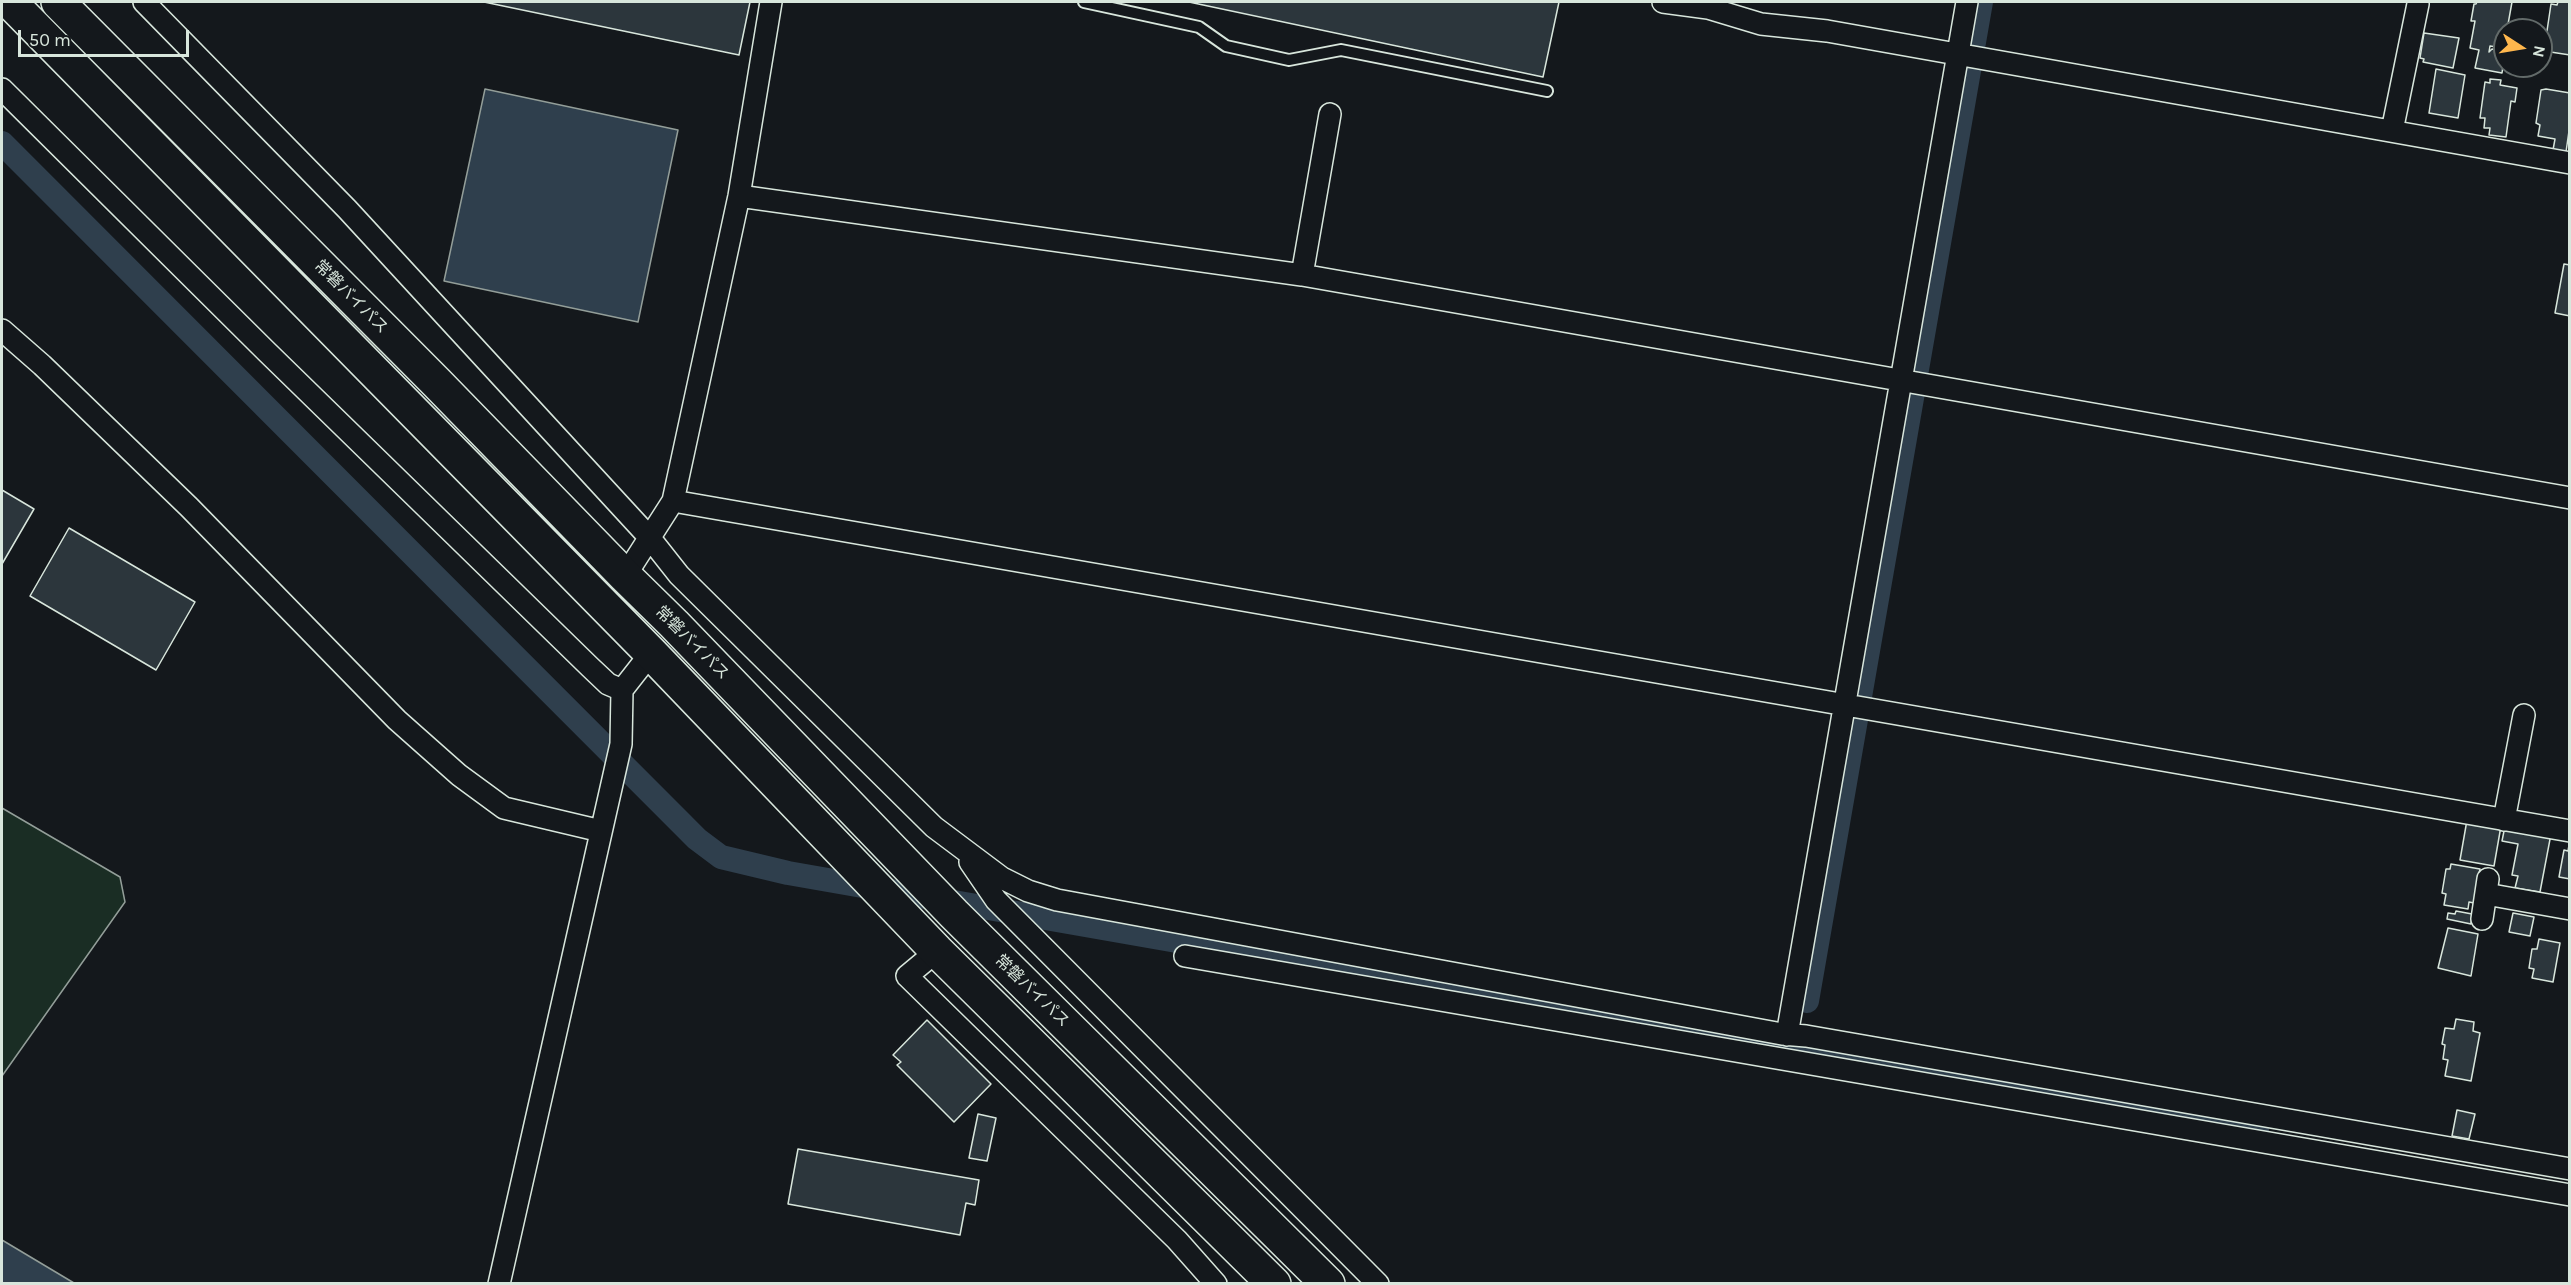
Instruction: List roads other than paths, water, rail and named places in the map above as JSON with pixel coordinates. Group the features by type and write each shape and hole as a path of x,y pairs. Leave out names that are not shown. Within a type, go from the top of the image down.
{"highway":[{"path":"10,2 651,653 937,951 1274,1284"},
{"name":"常磐バイパス","path":"58,2 674,624 954,914 1328,1284"}],"street":[{"path":"144,2 347,209 649,537 679,575 934,827 1002,878 1028,891 1057,900 1787,1035 1810,1037 2570,1169"},
{"path":"625,576 673,501 739,196 771,2"},
{"path":"1663,2 1708,8 1761,24 1827,31 2570,163"},
{"path":"1787,1035 1967,2"},
{"path":"2392,131 2418,4"},
{"path":"2,89 274,360 608,684 622,690"},
{"path":"1302,275 1330,114"},
{"path":"739,196 1302,275 2570,498"},
{"path":"2,330 42,365 189,507 397,720 459,775 504,808 602,831"},
{"path":"673,501 2570,831"},
{"path":"499,1284 621,744 622,690 651,653"},
{"path":"2504,820 2524,715"},
{"path":"962,850 996,900 1378,1284"},
{"path":"2482,919 2487,886 2570,909"},
{"path":"937,951 907,976 1177,1240 1216,1284"},
{"path":"1185,956 1783,1060 1806,1061 2570,1195"},
{"path":"1806,1061 1810,1037"}],"lane":[{"path":"1084,2 1199,27 1226,46 1289,60 1341,50 1547,91"}],"water":[{"path":"485,89 678,130 638,322 444,281"},
{"path":"2,1240 74,1283 2,1283"}],"waterway":[{"path":"1807,1001 1981,2"},
{"path":"2,143 697,839 721,857 788,873 2257,1130"}]}
